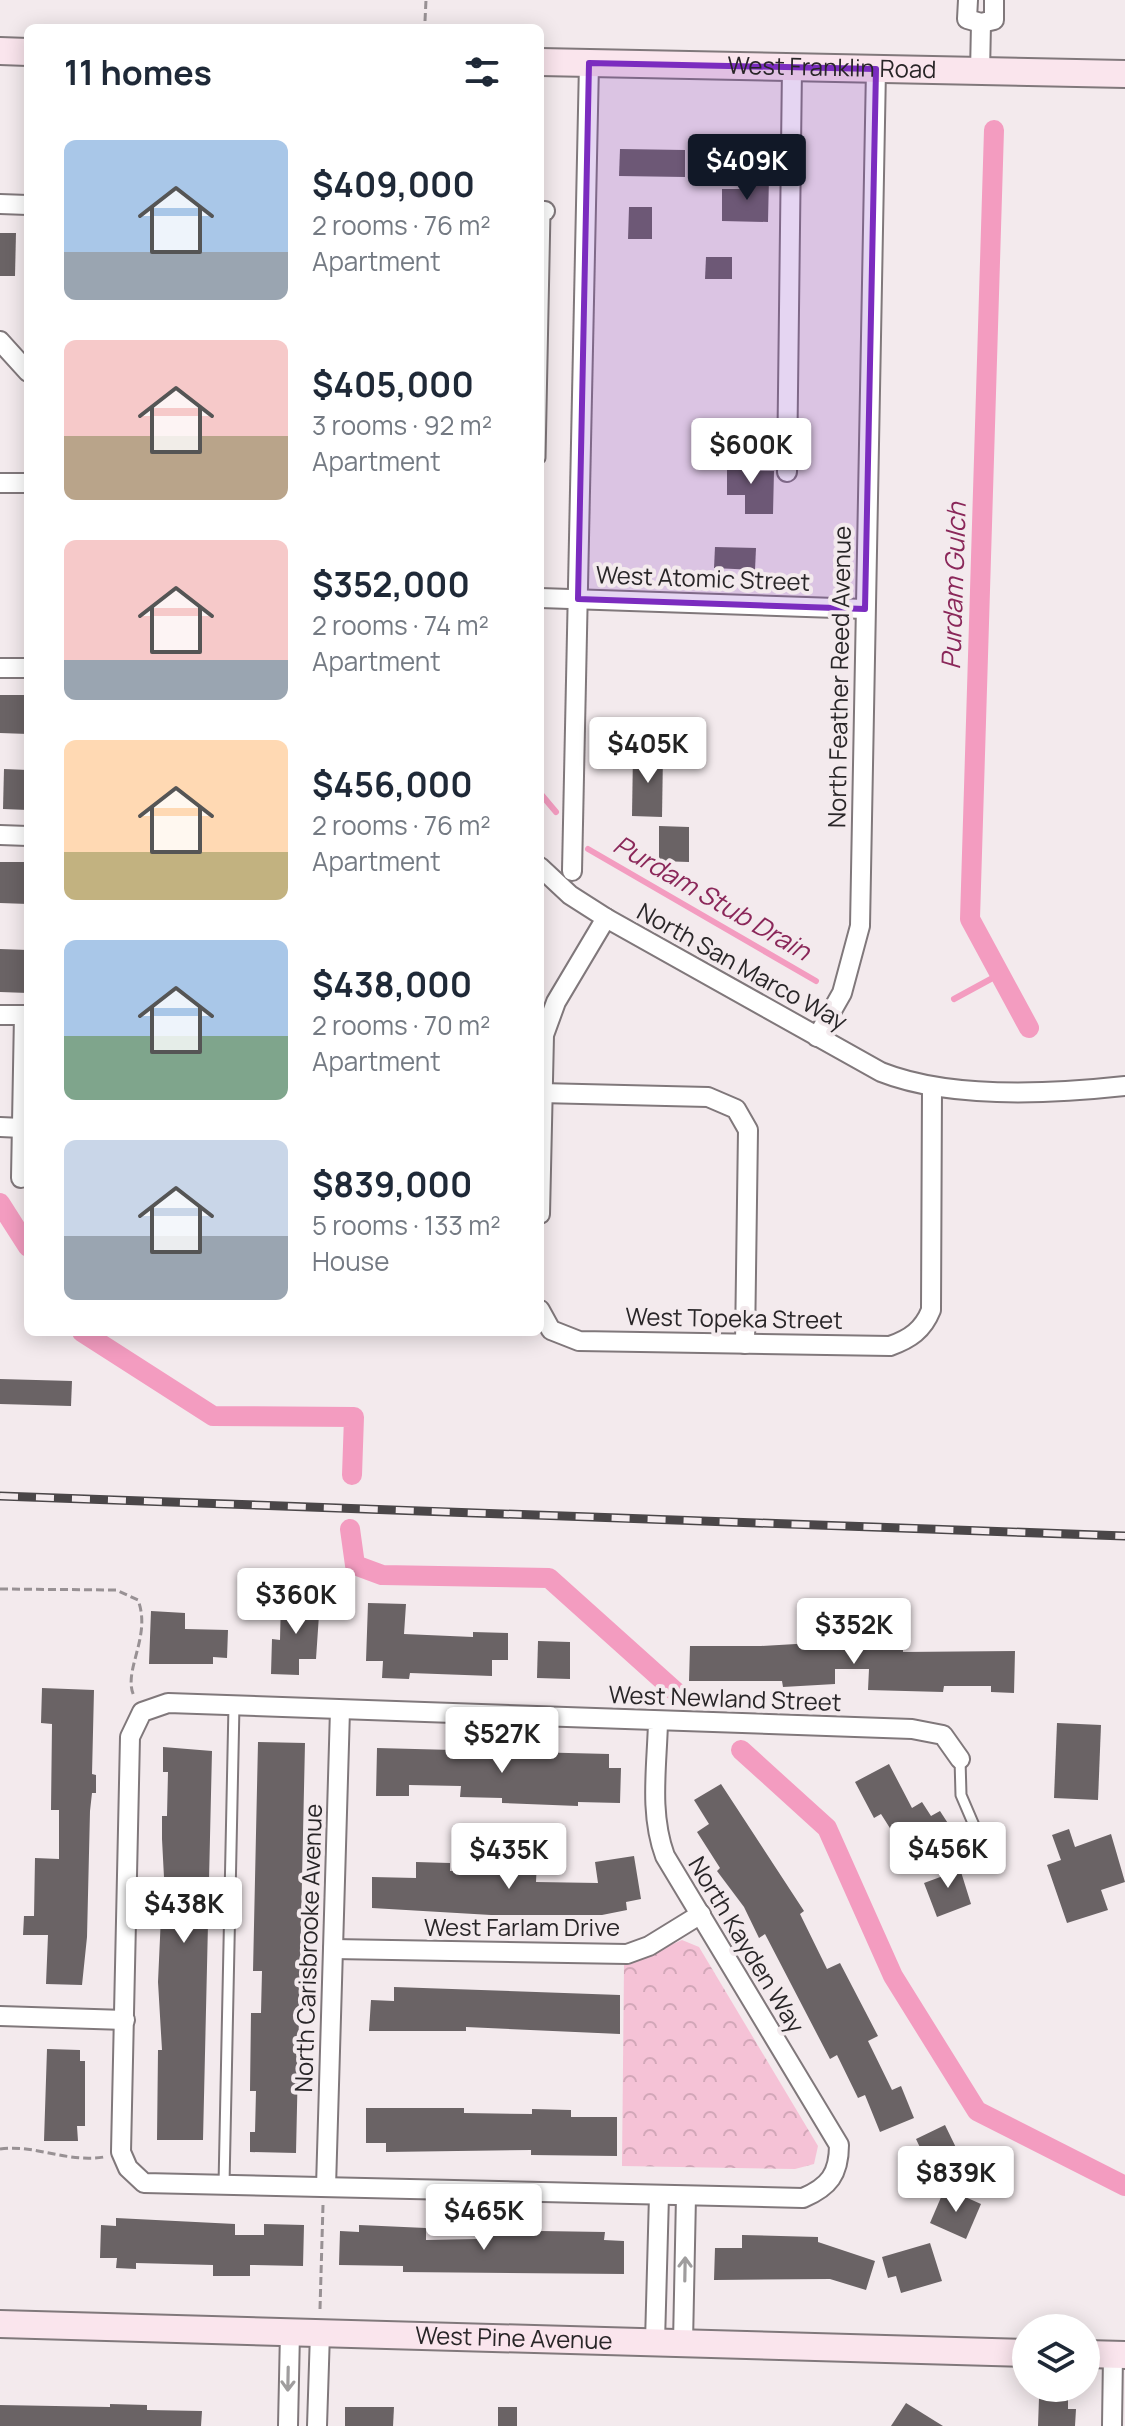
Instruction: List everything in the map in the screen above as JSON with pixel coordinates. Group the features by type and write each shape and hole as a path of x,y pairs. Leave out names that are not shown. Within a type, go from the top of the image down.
{"street":[{"path":"968,0 967,19 981,23 994,20 994,0"},
{"path":"980,73 981,23"},
{"path":"0,51 24,52"},
{"name":"West Franklin Road","path":"544,62 1125,74"},
{"path":"572,871 589,63"},
{"path":"787,472 792,67"},
{"name":"North Feather Reed Avenue","path":"817,1037 842,993 860,926 876,69"},
{"path":"0,204 24,205"},
{"path":"0,341 24,368"},
{"path":"0,483 24,483"},
{"name":"West Atomic Street","path":"544,598 865,609"},
{"path":"0,668 24,668"},
{"path":"0,835 24,836"},
{"name":"North San Marco Way","path":"544,871 570,895 606,918 881,1072 932,1089 1085,1091 1125,1086"},
{"path":"544,1035 556,1002 606,918"},
{"path":"0,1015 24,1015"},
{"path":"21,1178 24,1072"},
{"name":"West Topeka Street","path":"544,1317 551,1330 579,1341 890,1346 916,1333 931,1310 932,1089"},
{"path":"544,1093 708,1097 736,1109 748,1130 745,1344"},
{"path":"0,1127 22,1128"},
{"path":"138,1705 130,1737 121,2152 128,2168 144,2183 224,2185 324,2196 686,2196 683,2343"},
{"name":"West Newland Street","path":"138,1705 234,1705 912,1729 943,1735 960,1759"},
{"name":"North Carisbrooke Avenue","path":"324,2196 340,1710"},
{"name":"North Kayden Way","path":"658,1722 655,1820 665,1856 839,2145 839,2166 833,2178 820,2191 803,2198 686,2196"},
{"name":"West Farlam Drive","path":"333,1949 627,1954 649,1946 701,1914"},
{"path":"0,2016 125,2020"},
{"path":"655,2342 659,2195"},
{"name":"West Pine Avenue","path":"0,2324 290,2332 320,2325 655,2342 1012,2353"},
{"path":"317,2426 320,2325"},
{"path":"288,2426 290,2332"},
{"path":"1112,2426 1119,2355"}],"lane":[{"path":"224,2185 234,1705"},
{"path":"960,1759 961,1795 988,1858"}],"path":[{"path":"425,21 426,0"},
{"path":"0,1589 116,1590 138,1600 143,1625 130,1682 138,1705"},
{"path":"0,2149 17,2148 82,2160 104,2157"},
{"path":"320,2325 324,2196"}],"highlighted area":[{"path":"589,63 876,69 865,609 578,599"}],"green space":[{"path":"682,1940 699,1947 818,2146 814,2164 795,2169 622,2166 624,1965"}],"building":[{"path":"620,149 685,150 685,177 619,176"},
{"path":"748,177 769,177 768,222 722,221 722,189 747,189"},
{"path":"629,207 652,207 652,239 628,239"},
{"path":"0,233 16,233 15,276 0,276"},
{"path":"706,257 732,257 732,279 705,279"},
{"path":"727,458 751,458 751,471 774,471 773,514 745,514 745,495 727,495"},
{"path":"715,547 756,548 755,570 714,568"},
{"path":"0,695 24,695 24,734 0,733"},
{"path":"633,753 663,753 662,817 632,816"},
{"path":"4,769 24,770 24,810 3,809"},
{"path":"659,826 689,827 689,862 659,861"},
{"path":"0,862 24,862 24,904 0,903"},
{"path":"0,949 24,950 24,993 0,992"},
{"path":"0,1379 72,1381 71,1406 0,1404"},
{"path":"281,1599 320,1600 316,1659 299,1659 299,1675 271,1674 272,1639 280,1640"},
{"path":"368,1603 406,1604 404,1634 473,1637 473,1632 508,1633 508,1660 492,1660 492,1676 410,1673 409,1679 382,1678 383,1661 366,1661"},
{"path":"151,1611 185,1613 185,1629 228,1630 227,1658 213,1657 213,1664 149,1664"},
{"path":"859,1637 859,1644 903,1645 903,1652 1015,1651 1014,1693 991,1692 991,1686 944,1686 943,1692 868,1690 869,1669 835,1669 835,1684 783,1687 782,1681 689,1681 690,1646 761,1646 813,1643 813,1638"},
{"path":"538,1641 570,1642 570,1679 537,1678"},
{"path":"42,1688 94,1690 92,1774 96,1775 96,1793 92,1793 90,1811 87,1937 82,1985 46,1984 48,1935 23,1935 24,1916 34,1916 35,1858 59,1859 59,1810 51,1810 52,1724 41,1723"},
{"path":"1057,1723 1101,1725 1098,1800 1054,1798"},
{"path":"258,1742 305,1743 296,2153 250,2152 250,2132 255,2132 256,2091 250,2091 251,2013 261,2013 262,1971 253,1971"},
{"path":"163,1747 212,1751 203,2140 157,2140 158,2050 162,2050 158,1982 161,1916 166,1916 162,1816 167,1816 168,1772 163,1772"},
{"path":"377,1748 609,1754 609,1768 621,1768 620,1803 578,1802 578,1806 502,1803 502,1798 460,1797 461,1786 409,1785 409,1796 376,1796"},
{"path":"889,1764 912,1808 922,1802 931,1816 940,1811 951,1828 907,1855 881,1814 874,1818 855,1782"},
{"path":"721,1784 804,1911 800,1914 827,1969 840,1963 878,2036 868,2041 892,2090 901,2086 914,2118 880,2132 865,2095 858,2098 837,2055 830,2059 765,1934 759,1938 744,1907 717,1871 720,1868 697,1832 709,1824 694,1800"},
{"path":"1069,1829 1075,1847 1111,1834 1125,1882 1101,1890 1108,1910 1067,1923 1047,1865 1061,1860 1052,1835"},
{"path":"634,1856 641,1899 626,1902 627,1910 602,1915 491,1915 372,1908 372,1877 416,1878 416,1862 450,1863 450,1871 500,1872 500,1860 537,1861 536,1882 598,1883 595,1862"},
{"path":"957,1859 971,1904 937,1917 924,1883 943,1876 939,1866"},
{"path":"394,1987 620,1995 620,2034 466,2027 466,2031 369,2031 371,2000 394,2001"},
{"path":"47,2049 80,2050 80,2061 85,2061 85,2126 77,2126 78,2141 44,2141"},
{"path":"366,2108 464,2108 464,2113 532,2114 532,2109 571,2110 571,2117 617,2117 617,2156 531,2155 531,2150 386,2152 386,2143 366,2143"},
{"path":"945,2125 963,2162 928,2178 920,2161 925,2158 916,2139"},
{"path":"945,2188 981,2204 966,2239 930,2223"},
{"path":"116,2218 235,2224 235,2235 264,2235 264,2224 304,2225 303,2266 250,2265 250,2276 213,2276 213,2265 136,2263 136,2269 116,2268 117,2258 100,2258 101,2225 116,2226"},
{"path":"359,2225 426,2228 426,2240 478,2239 478,2230 605,2232 604,2240 624,2241 624,2274 403,2272 403,2266 339,2265 340,2231 359,2232"},
{"path":"742,2235 818,2237 818,2242 875,2261 866,2290 830,2279 714,2280 715,2248 742,2248"},
{"path":"930,2243 942,2281 901,2293 896,2276 888,2278 882,2257"},
{"path":"1039,2402 1068,2402 1068,2409 1076,2409 1075,2426 1038,2426"},
{"path":"906,2403 943,2426 891,2426"},
{"path":"110,2404 147,2405 147,2410 202,2411 201,2426 0,2426 0,2405 110,2407"},
{"path":"345,2407 394,2407 393,2426 345,2426"},
{"path":"498,2407 517,2407 517,2426 498,2426"}],"waterway":[{"name":"Purdam Gulch","path":"994,130 970,919 1029,1028"},
{"name":"Purdam Stub Drain","path":"544,798 556,812"},
{"name":"Purdam Stub Drain","path":"588,849 816,981"},
{"name":"Purdam Stub Drain","path":"954,999 1000,974"},
{"path":"0,1203 24,1241"},
{"path":"88,1336 213,1416 354,1417 352,1475"},
{"path":"350,1529 355,1565 382,1575 549,1578 676,1692"},
{"path":"741,1750 827,1828 893,1976 977,2111 1125,2186"}],"railway":[{"path":"0,1496 1125,1536"}]}
